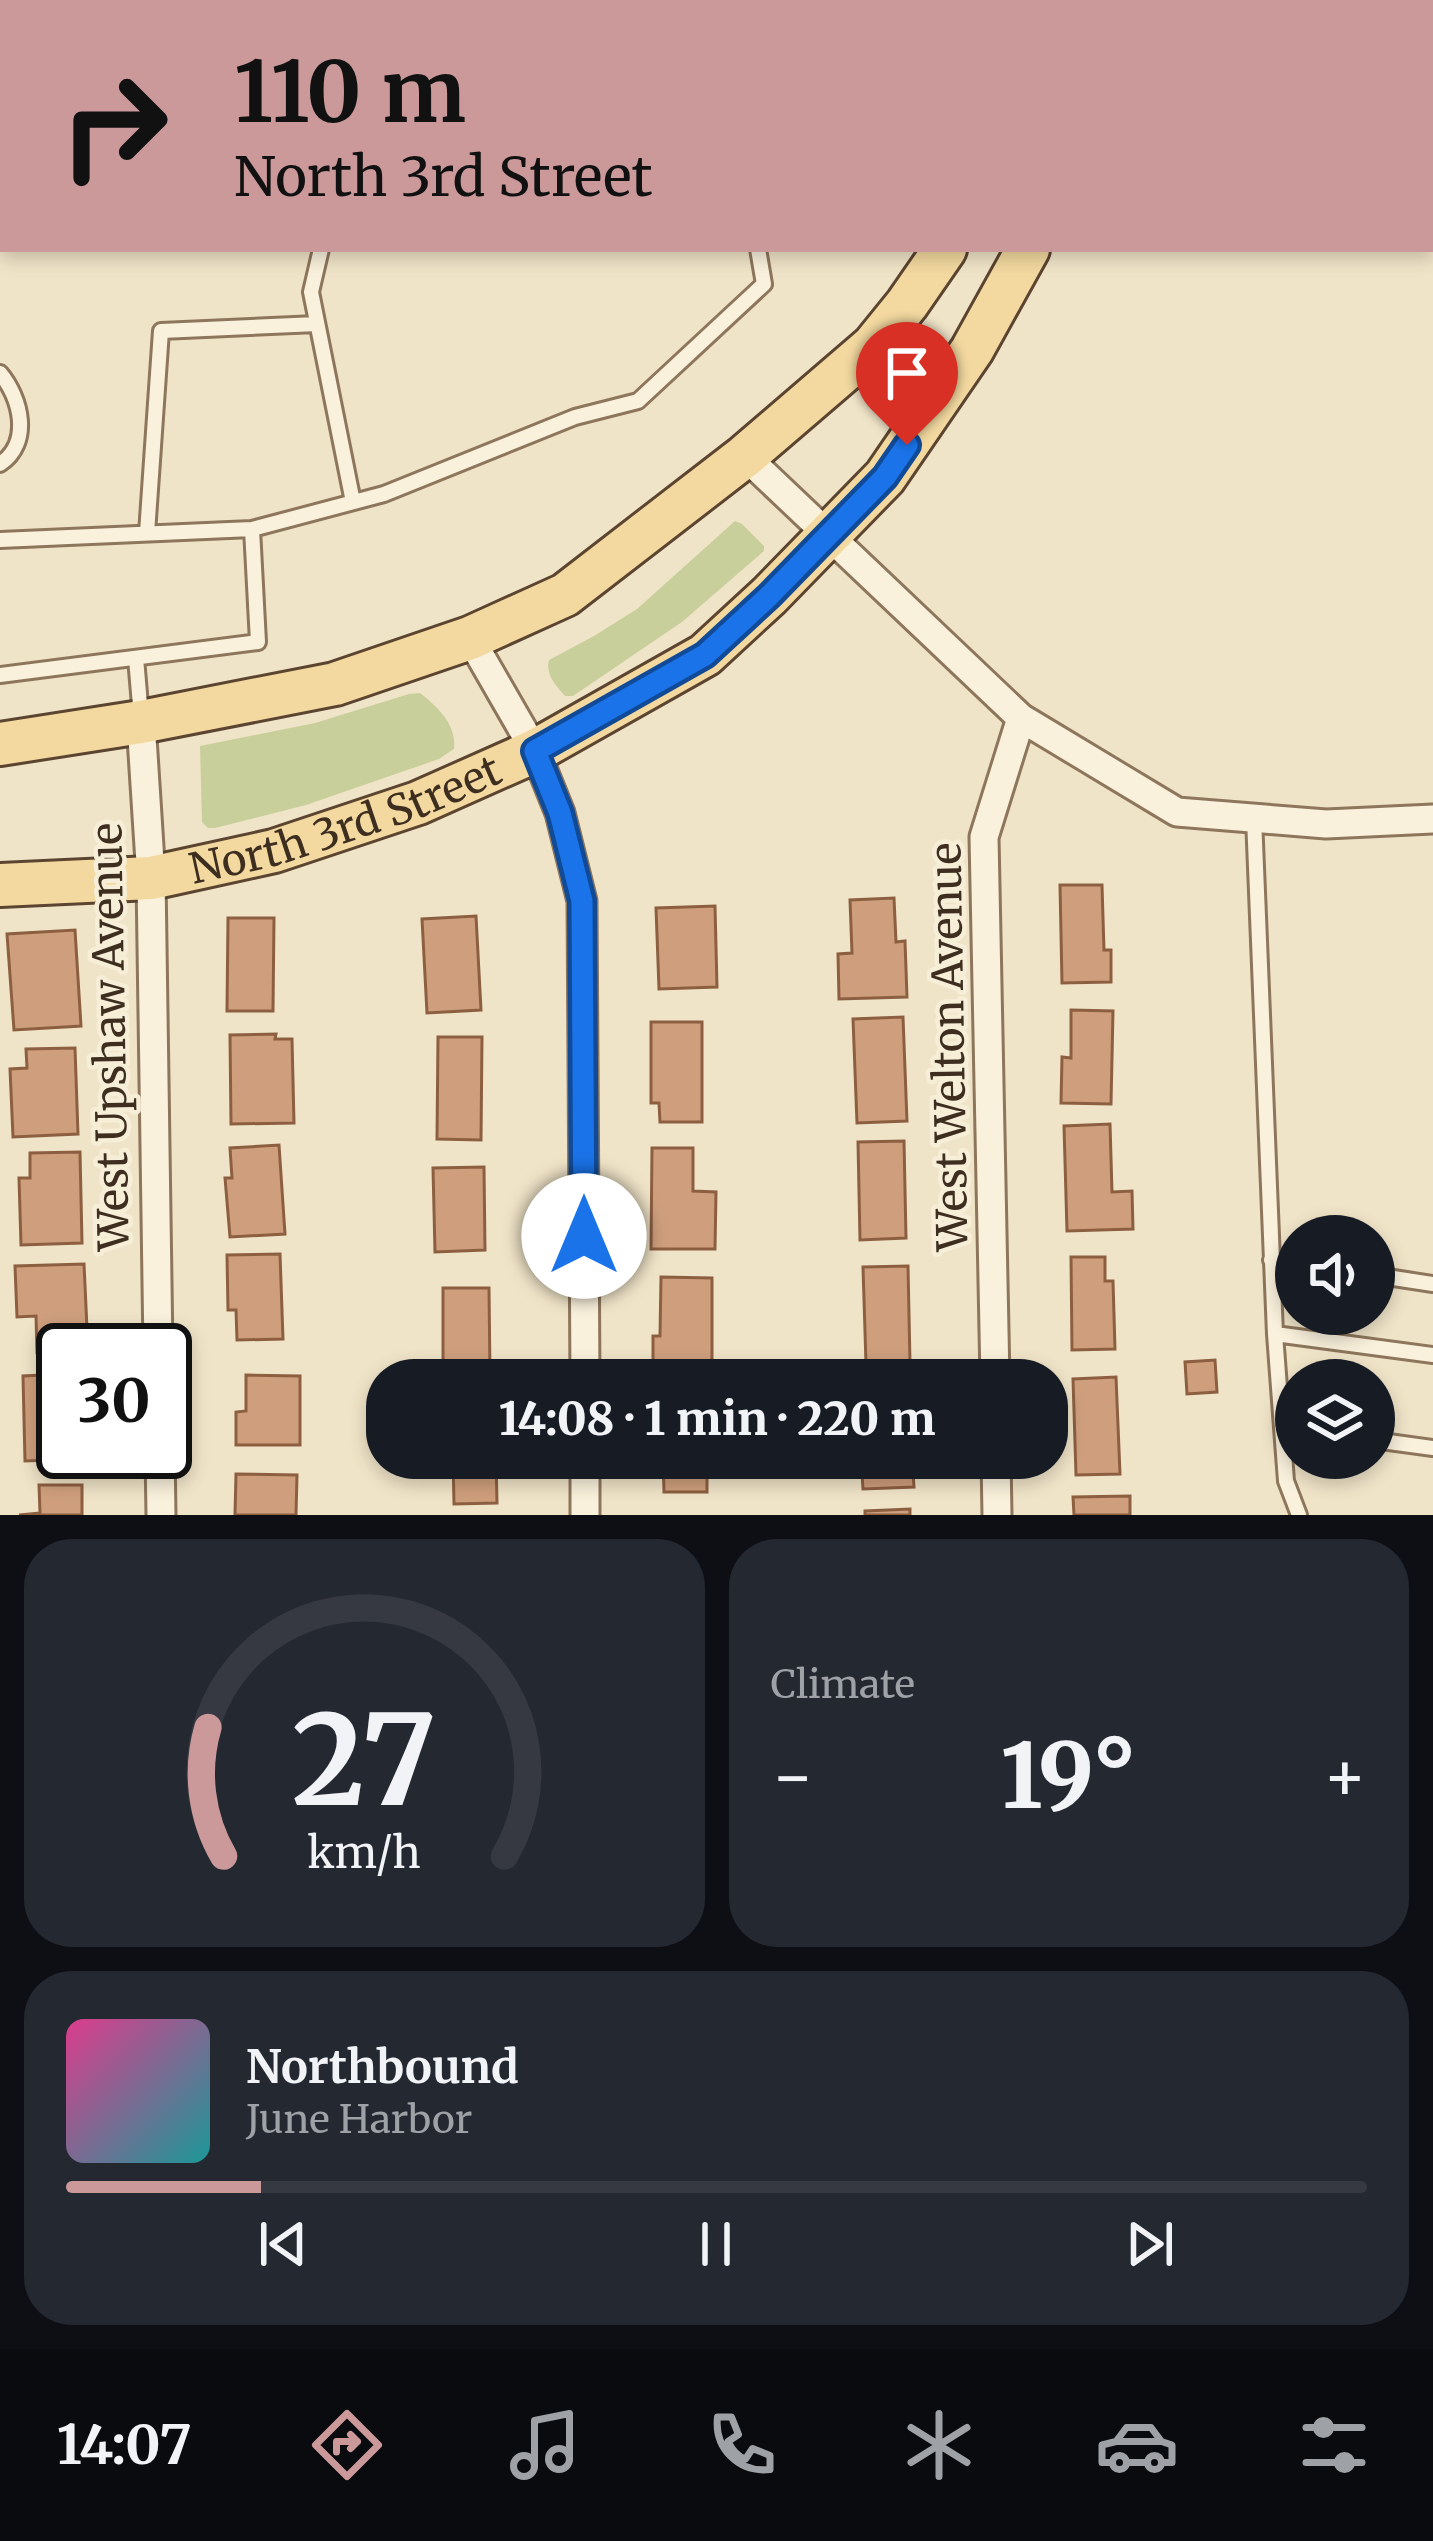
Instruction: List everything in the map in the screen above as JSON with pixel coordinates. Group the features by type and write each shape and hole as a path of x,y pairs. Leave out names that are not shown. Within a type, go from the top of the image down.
{"main road":[{"path":"0,744 335,684 470,638 565,595 745,456 873,346 944,252"},
{"name":"North 3rd Street","path":"0,885 151,878 274,851 418,803 535,751 705,655 885,477 972,350 1026,252"}],"street":[{"path":"745,456 1021,718 1177,812 1326,824 1433,819"},
{"path":"470,638 535,751 560,813 582,901 584,1359"},
{"name":"West Welton Avenue","path":"995,1359 984,837 1021,718"},
{"name":"West Upshaw Avenue","path":"141,722 151,878 158,1323"},
{"path":"160,1479 161,1515"},
{"path":"585,1479 585,1515"},
{"path":"997,1479 998,1515"}],"lane":[{"path":"320,252 311,292 353,502"},
{"path":"0,540 252,529 384,494 575,417 638,401 764,284 759,252"},
{"path":"147,533 161,331 317,324"},
{"path":"0,373 13,391 21,430 17,446 0,464"},
{"path":"0,675 258,642 252,529"},
{"path":"136,658 141,722"},
{"path":"1254,818 1275,1334"},
{"path":"1271,1260 1275,1260"},
{"path":"1395,1278 1433,1284"},
{"path":"1283,1335 1433,1354"},
{"path":"1395,1443 1433,1448"},
{"path":"1286,1479 1299,1515"}],"green space":[{"path":"735,521 764,551 682,622 573,696 565,696 550,675 549,660 637,609"},
{"path":"420,693 452,732 454,749 439,759 306,805 215,828 202,822 200,746 315,723"}],"building":[{"path":"1060,885 1102,885 1104,950 1111,950 1111,982 1062,983"},
{"path":"894,898 896,942 905,941 907,997 839,999 838,954 852,953 850,900"},
{"path":"715,906 717,987 659,989 656,908"},
{"path":"476,916 481,1010 427,1013 422,919"},
{"path":"228,918 274,918 273,1011 227,1011"},
{"path":"75,930 81,1026 14,1030 7,934"},
{"path":"1071,1010 1113,1011 1111,1104 1061,1103 1062,1057 1071,1058"},
{"path":"903,1017 907,1121 857,1123 853,1019"},
{"path":"651,1022 702,1022 702,1122 660,1122 659,1103 651,1103"},
{"path":"276,1034 275,1039 292,1039 294,1123 231,1124 230,1035"},
{"path":"438,1037 482,1037 481,1140 437,1139"},
{"path":"75,1048 78,1134 13,1137 10,1069 27,1068 26,1049"},
{"path":"1110,1124 1112,1192 1132,1191 1133,1229 1067,1231 1064,1126"},
{"path":"904,1141 906,1238 860,1240 858,1142"},
{"path":"279,1145 285,1234 230,1237 225,1178 232,1178 230,1148"},
{"path":"652,1148 693,1148 693,1191 716,1192 715,1249 651,1249"},
{"path":"80,1152 82,1243 21,1245 19,1178 30,1178 30,1153"},
{"path":"484,1167 485,1250 435,1252 433,1168"},
{"path":"280,1254 283,1339 237,1340 236,1310 228,1310 227,1255"},
{"path":"1071,1257 1105,1257 1105,1281 1113,1281 1115,1349 1072,1350"},
{"path":"84,1264 87,1323 36,1323 36,1316 17,1317 15,1266"},
{"path":"908,1266 910,1359 866,1359 863,1267"},
{"path":"661,1277 712,1278 712,1359 653,1359 653,1336 660,1336"},
{"path":"443,1288 489,1288 490,1359 443,1359"},
{"path":"1215,1360 1217,1392 1187,1394 1185,1362"},
{"path":"36,1375 36,1461 25,1461 23,1376"},
{"path":"246,1375 300,1376 300,1445 236,1445 236,1412 246,1411"},
{"path":"1116,1377 1120,1474 1076,1475 1073,1379"},
{"path":"236,1474 297,1475 296,1515 235,1515"},
{"path":"453,1479 496,1479 497,1503 454,1504"},
{"path":"664,1479 707,1479 707,1492 664,1492"},
{"path":"862,1479 913,1479 914,1487 863,1489"},
{"path":"39,1485 82,1485 82,1515 19,1515 40,1513"},
{"path":"1130,1496 1130,1515 1074,1515 1073,1497"},
{"path":"910,1509 910,1515 865,1515 865,1511"}],"route":[{"path":"584,1236 582,901 560,813 535,751 705,655 885,477 907,445"}]}
